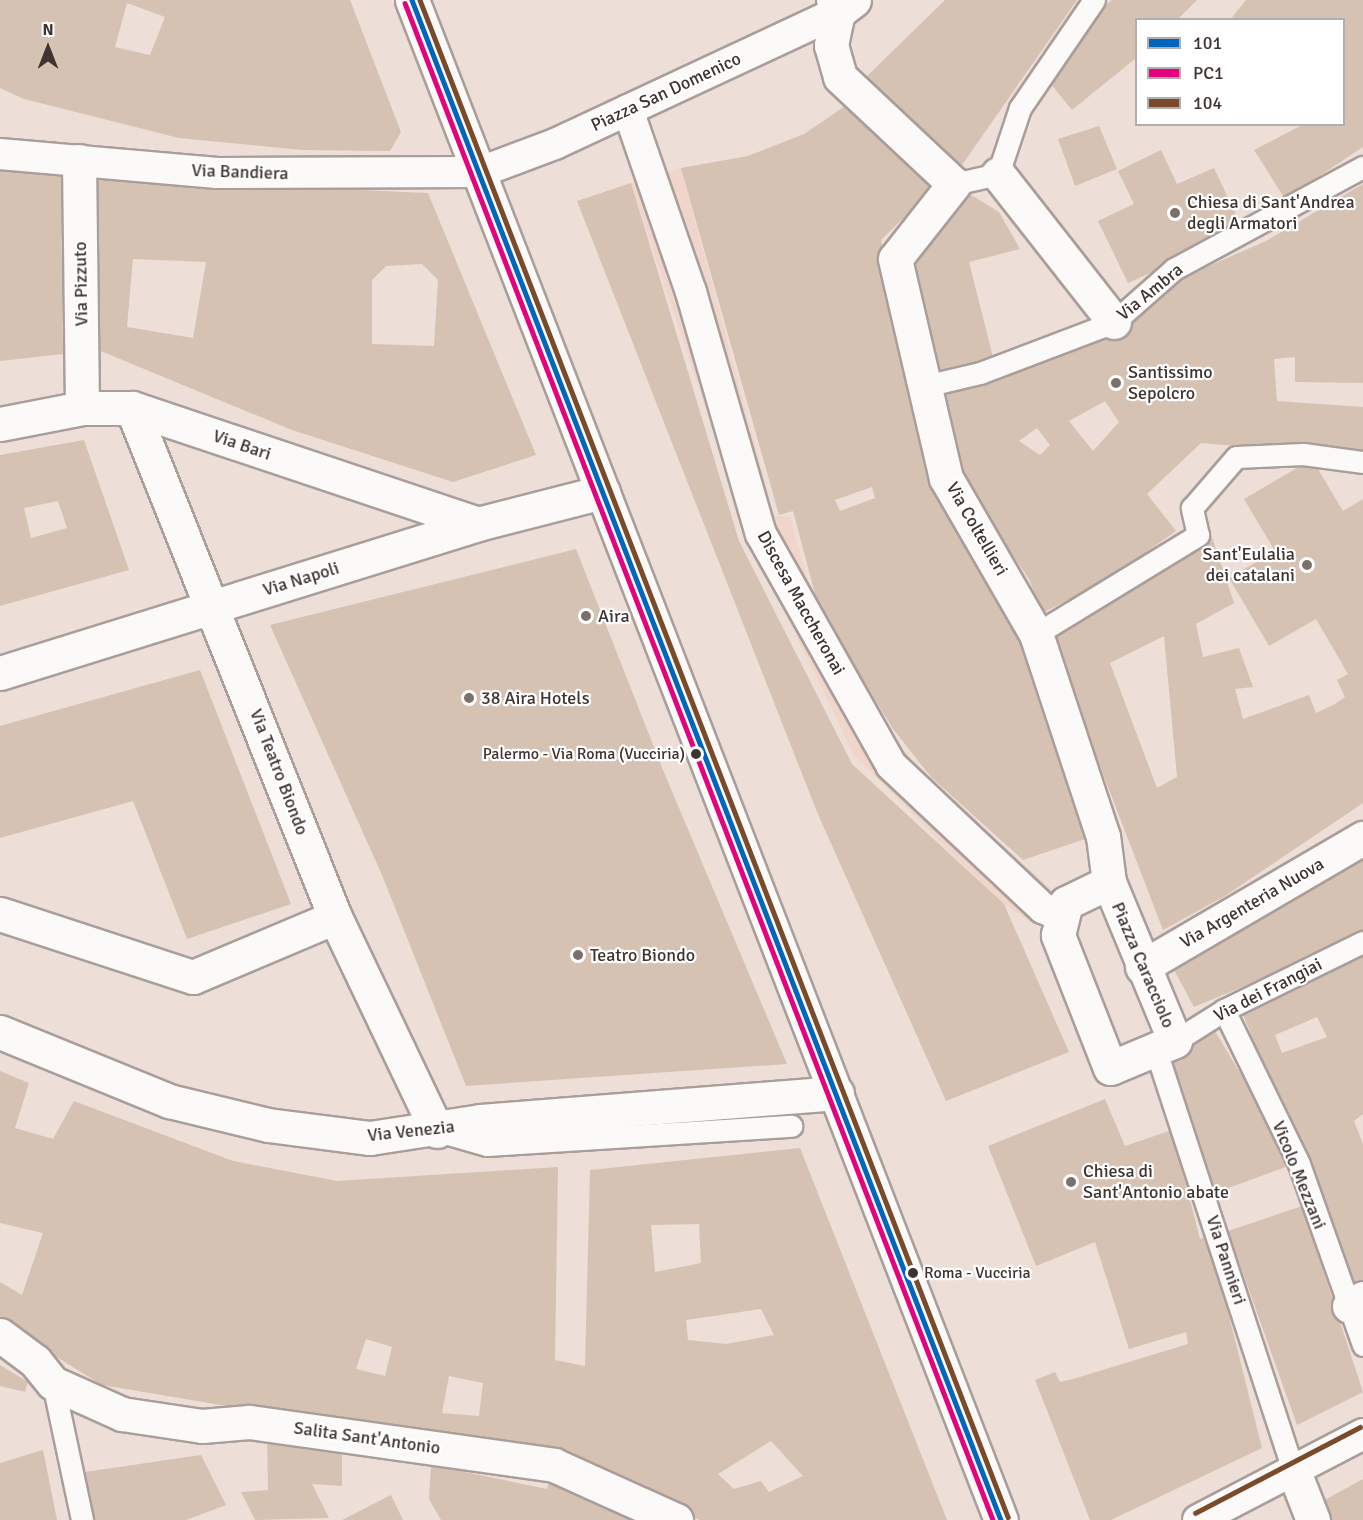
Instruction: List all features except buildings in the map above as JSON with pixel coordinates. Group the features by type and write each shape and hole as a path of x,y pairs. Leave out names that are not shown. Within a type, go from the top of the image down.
{"street":[{"path":"412,0 1001,1520"},
{"path":"841,4 831,45 840,77 954,184"},
{"name":"Piazza San Domenico","path":"480,172 628,110 841,4"},
{"name":"Discesa Maccheronai","path":"628,110 691,292 760,534 891,765 1043,908 1063,917"},
{"name":"Via Bandiera","path":"0,154 218,173 480,172"},
{"name":"Via Pizzuto","path":"79,161 82,408"},
{"path":"998,174 1114,322"},
{"name":"Via Coltellieri","path":"954,184 895,259 946,478 1036,634 1103,836 1109,882"},
{"name":"Via Bari","path":"0,424 82,408 132,408 478,524"},
{"name":"Via Teatro Biondo","path":"132,408 214,607 335,917 437,1131"},
{"name":"Via Napoli","path":"0,673 478,524 603,492"},
{"name":"Via Argenteria Nuova","path":"1142,967 1363,838"},
{"name":"Piazza Caracciolo","path":"1109,882 1142,967 1166,1046 1110,1068 1058,935 1063,917 1066,903 1109,882"},
{"path":"0,914 193,977 335,917"},
{"name":"Via Venezia","path":"0,1032 169,1101 268,1125 370,1138 437,1131 481,1121 837,1093"},
{"name":"Salita Sant'Antonio","path":"0,1335 53,1383 122,1413 202,1425 249,1422 554,1465 676,1520"},
{"path":"1198,1520 1363,1434"},
{"path":"1306,1462 1313,1520"}],"lane":[{"path":"954,184 998,174 1020,108 1094,0"},
{"name":"Via Ambra","path":"925,386 980,373 1114,322 1174,269 1363,167"},
{"path":"1036,634 1198,535 1192,508 1236,457 1303,454 1363,462"},
{"name":"Via dei Frangiai","path":"1166,1046 1224,1010 1363,942"},
{"name":"Vicolo Mezzani","path":"1224,1010 1299,1164 1356,1302 1363,1345"},
{"name":"Via Pannieri","path":"1166,1046 1306,1462"},
{"path":"437,1131 487,1145 791,1126"},
{"path":"53,1383 82,1520"}],"shaded area":[{"path":"681,168 774,516 790,517 815,606 891,734 928,780 1056,893 1035,925 998,900 854,755 747,534 631,183"}],"transit line":[{"name":"101","path":"412,0 1001,1520"},
{"name":"104","path":"420,0 1008,1517"},
{"name":"PC1","path":"405,3 993,1520"},
{"name":"104","path":"1195,1513 1360,1427"}],"place":[{"name":"Chiesa di Sant'Andrea degli Armatori","path":"1175,213"},
{"name":"Santissimo Sepolcro","path":"1116,383"},
{"name":"Sant'Eulalia dei catalani","path":"1307,565"},
{"name":"Aira","path":"586,616"},
{"name":"38 Aira Hotels","path":"469,698"},
{"name":"Palermo - Via Roma (Vucciria)","path":"696,754"},
{"name":"Teatro Biondo","path":"578,955"},
{"name":"Chiesa di Sant'Antonio abate","path":"1071,1182"},
{"name":"Roma - Vucciria","path":"913,1273"}]}
